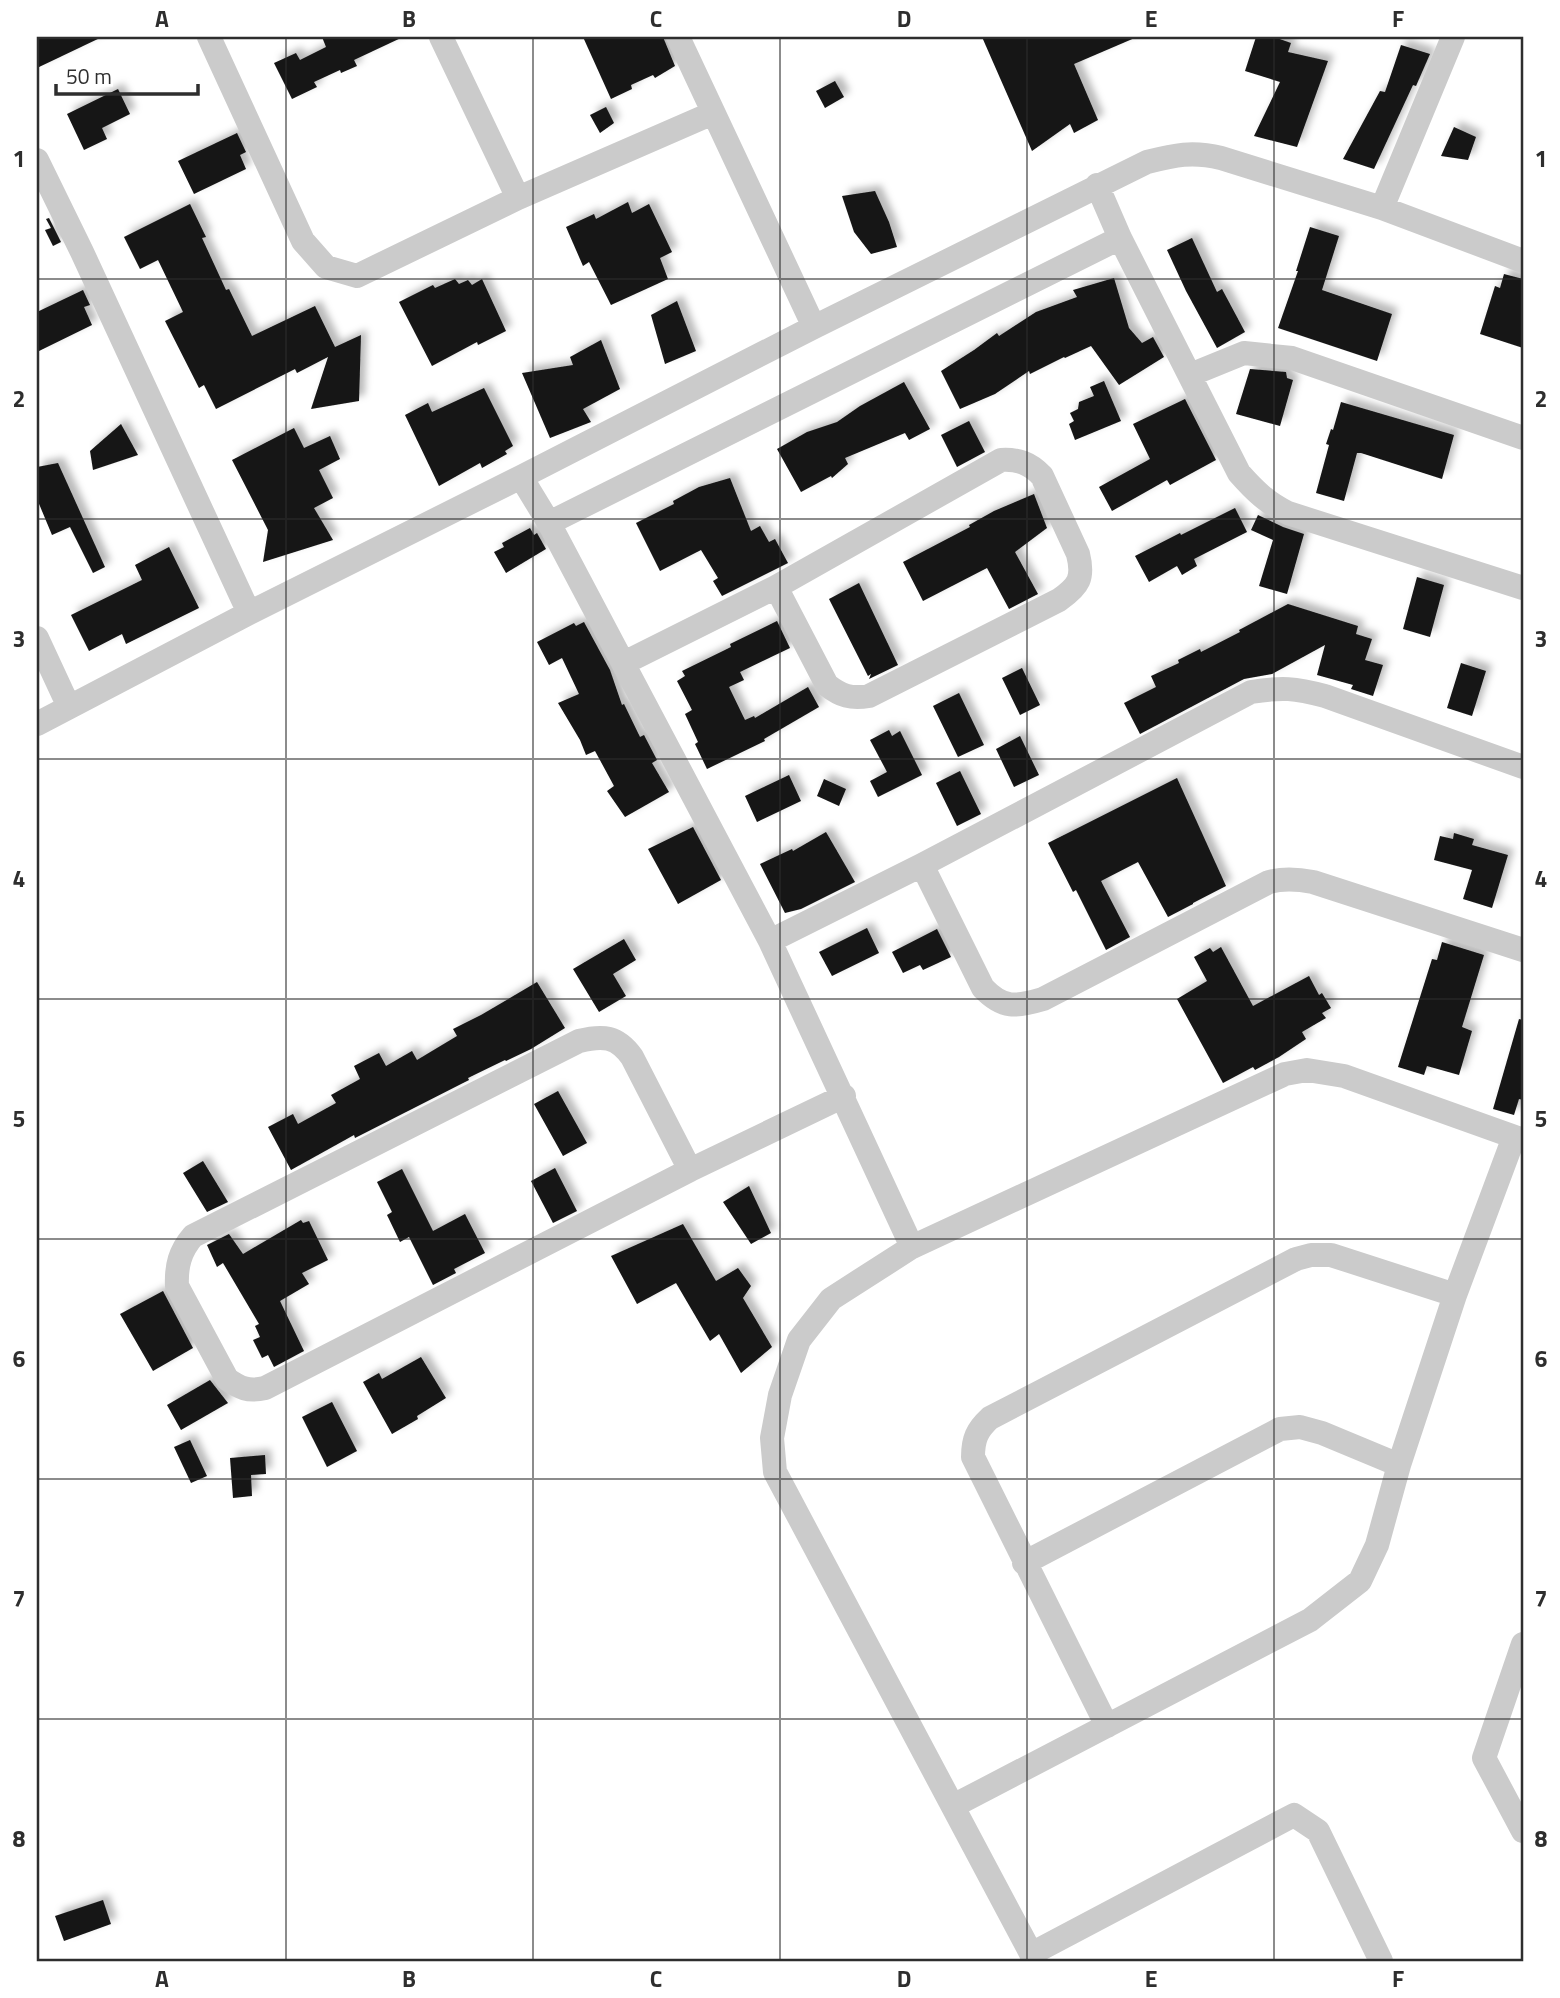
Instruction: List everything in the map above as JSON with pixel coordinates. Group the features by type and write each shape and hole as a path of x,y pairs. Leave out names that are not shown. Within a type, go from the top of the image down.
{"street":[{"path":"209,37 303,241 327,267 357,276 518,198 713,113"},
{"path":"441,37 518,198"},
{"path":"678,37 814,327"},
{"path":"1382,208 1453,37"},
{"path":"37,723 814,327 1147,162 1183,153 1203,153 1382,208 1523,261"},
{"path":"37,160 249,613"},
{"path":"1097,185 1120,238 1240,472 1256,493 1288,513 1523,588"},
{"path":"549,523 1120,238"},
{"path":"1190,375 1244,352 1292,358 1523,438"},
{"path":"624,663 776,586 1001,460 1024,462 1034,467 1042,476 1078,554 1081,567 1079,581 1072,591 1059,600 869,696 855,699 840,695 827,685 776,586"},
{"path":"521,477 549,523 770,941 912,1247"},
{"path":"37,638 69,707"},
{"path":"770,941 922,865 1251,692 1278,688 1298,689 1325,696 1523,767"},
{"path":"922,865 983,988 993,998 1009,1005 1022,1005 1043,999 1269,882 1282,879 1312,882 1523,950"},
{"path":"690,1170 624,1046 614,1040 596,1037 579,1041 193,1236 179,1257 177,1286 227,1379 240,1388 252,1391 265,1388 690,1170 844,1096"},
{"path":"953,1806 1310,1620 1360,1581 1377,1545 1399,1465 1455,1295 1519,1139 1344,1076 1307,1070 1285,1074 912,1247 831,1299 799,1340 780,1395 772,1438 775,1472 1033,1958 1294,1815 1318,1831 1379,1961"},
{"path":"1107,1726 973,1457 973,1443 979,1429 990,1418 1296,1259 1311,1255 1331,1255 1455,1295"},
{"path":"1024,1563 1280,1429 1300,1427 1322,1433 1399,1465"},
{"path":"1523,1644 1484,1758 1523,1831"}],"building":[{"path":"37,37 102,37 37,68"},
{"path":"322,37 403,37 354,60 357,66 341,73 340,70 314,82 317,87 292,99 274,63 296,53 300,60 326,47"},
{"path":"583,37 663,37 675,66 655,78 653,75 631,85 632,89 611,99"},
{"path":"982,37 1137,37 1074,64 1098,120 1074,133 1070,124 1032,151"},
{"path":"1256,37 1274,37 1291,43 1288,52 1328,61 1297,147 1254,136 1280,82 1245,71"},
{"path":"1401,45 1430,54 1374,169 1343,159 1380,91 1385,92"},
{"path":"835,81 844,97 825,108 816,91"},
{"path":"118,89 130,114 102,128 107,139 84,150 67,114"},
{"path":"606,107 614,123 600,133 590,115"},
{"path":"1454,127 1476,137 1468,160 1441,156"},
{"path":"237,133 246,152 240,155 246,169 194,194 178,161"},
{"path":"875,191 897,247 871,254 854,232 842,196"},
{"path":"628,202 632,213 649,204 672,252 660,258 668,279 611,305 589,262 583,266 566,227 594,214 596,219"},
{"path":"190,204 226,290 229,289 252,336 315,306 335,347 361,335 359,401 311,409 328,357 297,373 295,369 216,409 204,385 199,388 165,321 183,312 158,260 140,269 124,237"},
{"path":"49,218 61,242 53,246 45,230 51,228 46,219"},
{"path":"1310,227 1339,236 1322,290 1392,314 1377,361 1278,328"},
{"path":"1192,238 1217,292 1222,289 1245,332 1217,348 1167,250"},
{"path":"1504,274 1523,279 1523,348 1480,334 1495,286 1500,288"},
{"path":"1114,278 1129,328 1142,343 1153,337 1164,357 1119,385 1091,346 1030,374 1029,371 995,394 960,409 941,371 997,333 999,336 1036,312 1077,297 1073,290"},
{"path":"455,279 459,284 468,280 472,285 482,279 506,331 478,345 477,342 432,366 399,302 433,285 435,288"},
{"path":"83,290 90,305 84,307 92,325 37,352 37,312"},
{"path":"677,301 696,351 665,364 651,315"},
{"path":"601,340 620,389 583,409 591,422 550,438 522,373 573,365 570,357"},
{"path":"1250,369 1286,372 1287,378 1293,380 1280,426 1236,414"},
{"path":"1104,381 1121,421 1075,440 1069,424 1074,421 1070,413 1078,409 1079,402 1094,396 1090,387"},
{"path":"904,382 930,429 909,440 905,433 845,458 848,464 832,478 831,476 801,492 777,449 807,432 837,422"},
{"path":"484,388 513,446 505,451 507,454 482,468 480,463 439,486 405,415 428,403 432,412"},
{"path":"1185,399 1216,460 1170,485 1167,480 1112,511 1099,487 1150,459 1133,424"},
{"path":"1341,402 1454,435 1442,479 1357,453 1344,501 1316,493 1329,445 1326,444"},
{"path":"969,421 985,452 957,467 941,435"},
{"path":"121,424 138,455 93,470 90,451"},
{"path":"294,428 304,448 330,436 340,459 319,470 333,498 314,508 333,540 263,562 268,530 232,460"},
{"path":"58,463 105,567 93,573 70,527 52,535 37,499 37,467"},
{"path":"730,478 751,531 760,526 769,542 775,539 788,563 722,596 713,581 718,578 701,550 660,571 636,523 674,504 673,501 699,487"},
{"path":"1034,494 1047,528 1015,552 1038,594 1009,609 987,568 923,601 903,562 970,527 969,525 994,511"},
{"path":"1235,508 1247,532 1194,559 1197,566 1182,575 1177,566 1149,582 1135,556"},
{"path":"1258,515 1304,534 1287,594 1259,586 1273,540 1251,530"},
{"path":"530,528 534,535 537,533 546,549 506,573 494,552 504,547 502,543"},
{"path":"169,547 199,608 126,644 122,634 89,651 71,615 142,580 135,565"},
{"path":"1417,577 1444,585 1430,637 1403,629"},
{"path":"859,583 898,665 869,679 871,674 868,676 829,599"},
{"path":"1288,604 1358,626 1356,634 1372,639 1365,660 1383,665 1373,696 1351,689 1353,685 1317,675 1325,645 1272,674 1244,679 1140,734 1124,703 1156,687 1151,676 1179,663 1178,660 1200,649 1201,652 1240,632 1239,630"},
{"path":"777,621 790,648 740,672 744,680 729,687 745,720 754,716 755,718 808,687 819,707 764,739 765,741 707,769 685,714 692,710 677,681 685,676 682,671"},
{"path":"584,622 610,670 622,705 624,704 640,737 644,735 657,760 652,763 669,792 625,817 607,791 614,786 595,751 586,755 558,703 579,694 562,658 549,665 537,642 574,623 576,626"},
{"path":"1461,663 1486,671 1472,716 1447,708"},
{"path":"1022,668 1040,705 1020,715 1002,678"},
{"path":"959,693 984,745 958,757 933,706"},
{"path":"889,730 892,736 900,731 922,775 878,797 870,781 887,772 870,740"},
{"path":"1020,736 1039,775 1014,787 996,749"},
{"path":"960,771 981,814 957,826 936,783"},
{"path":"789,775 801,801 757,822 745,796"},
{"path":"1177,778 1226,886 1168,917 1138,862 1101,881 1130,937 1106,950 1076,890 1073,892 1048,843"},
{"path":"824,779 846,789 839,806 817,796"},
{"path":"693,827 721,880 678,904 648,849"},
{"path":"826,832 855,882 801,909 785,913 760,864 792,849 793,851"},
{"path":"1454,833 1474,839 1472,845 1508,855 1492,908 1463,899 1472,870 1434,860 1440,836 1453,839"},
{"path":"867,928 879,953 832,976 819,952"},
{"path":"937,929 951,957 923,970 920,965 903,973 892,952"},
{"path":"624,939 636,960 613,974 626,996 599,1012 573,969"},
{"path":"1442,942 1484,955 1462,1027 1472,1031 1459,1075 1427,1066 1424,1075 1398,1067 1432,959 1437,960"},
{"path":"1221,947 1253,1006 1309,976 1319,995 1322,993 1331,1008 1322,1013 1326,1018 1302,1032 1306,1039 1255,1070 1253,1067 1223,1083 1177,999 1207,981 1194,957 1210,948 1213,952"},
{"path":"537,982 565,1028 531,1049 468,1078 469,1080 355,1138 354,1135 291,1170 268,1127 293,1114 298,1124 336,1103 331,1095 360,1079 354,1066 379,1053 386,1066 412,1051 417,1060 457,1036 453,1029"},
{"path":"1519,1019 1523,1020 1523,1100 1519,1099 1514,1115 1493,1109"},
{"path":"558,1091 587,1143 563,1156 534,1104"},
{"path":"203,1161 228,1202 207,1212 183,1173"},
{"path":"555,1168 577,1211 553,1223 531,1181"},
{"path":"402,1169 433,1231 465,1214 485,1253 454,1269 456,1273 433,1285 409,1237 400,1242 387,1215 392,1212 377,1182"},
{"path":"749,1186 771,1233 751,1244 723,1202"},
{"path":"301,1220 303,1223 309,1221 328,1260 302,1273 309,1284 280,1301 304,1351 274,1367 268,1355 262,1358 253,1340 260,1337 255,1326 259,1324 223,1263 217,1267 207,1245 229,1234 243,1254"},
{"path":"683,1224 716,1281 738,1268 751,1286 743,1298 772,1347 741,1373 719,1334 710,1341 676,1283 637,1304 611,1256"},
{"path":"163,1291 193,1348 153,1371 120,1314"},
{"path":"421,1357 446,1398 392,1434 363,1382 379,1373 382,1379"},
{"path":"210,1380 228,1403 181,1430 167,1405"},
{"path":"332,1402 357,1451 327,1467 302,1417"},
{"path":"190,1440 207,1476 191,1483 174,1447"},
{"path":"265,1455 266,1474 251,1475 252,1496 233,1498 230,1458"},
{"path":"103,1900 111,1924 64,1941 55,1916"}]}
